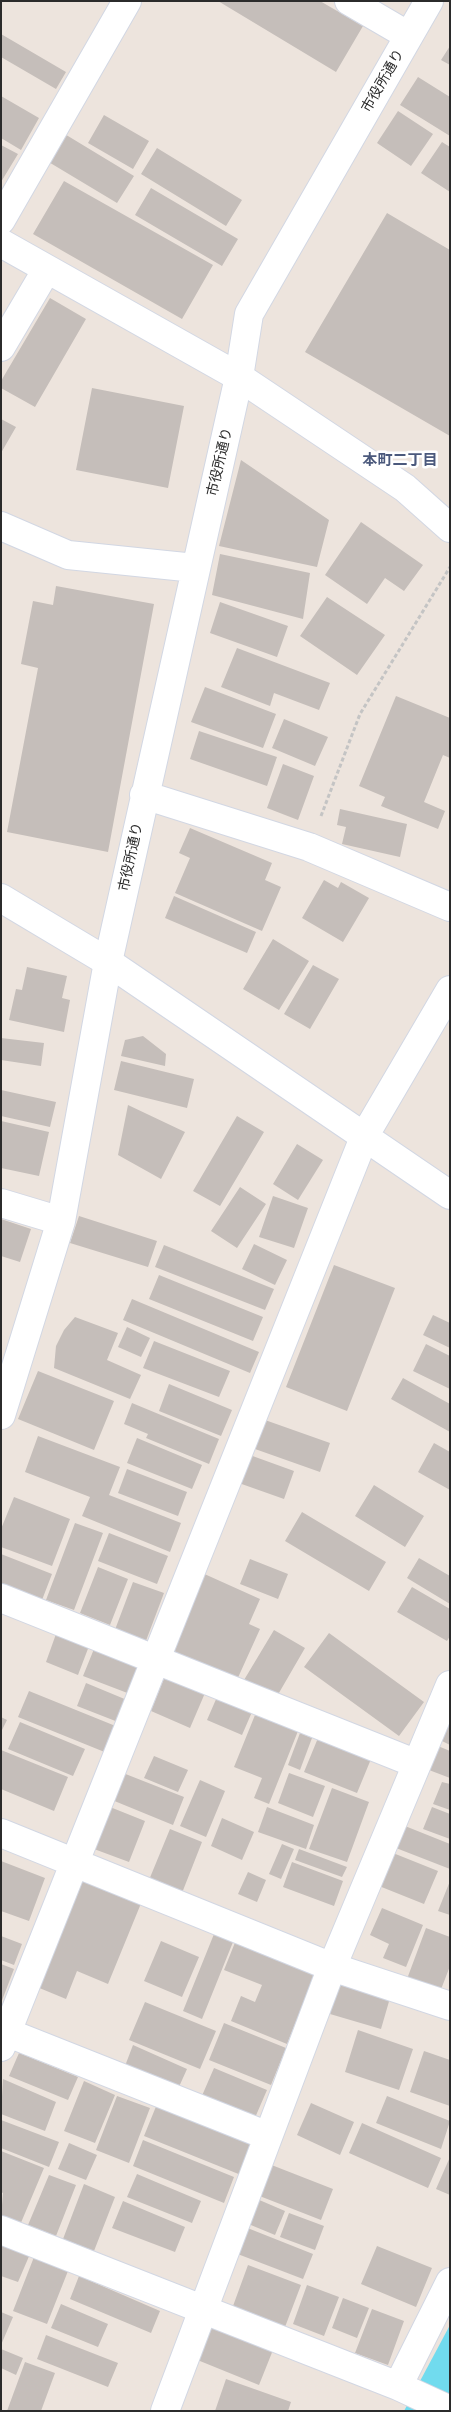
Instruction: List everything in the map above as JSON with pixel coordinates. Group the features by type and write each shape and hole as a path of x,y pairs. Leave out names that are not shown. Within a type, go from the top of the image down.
{"street":[{"path":"1,220 127,1"},
{"path":"349,1 409,36"},
{"name":"市役所通り","path":"1,1415 61,1221 108,962 239,377 249,314 428,1"},
{"path":"1,243 239,377 405,488 450,528"},
{"path":"1,348 47,269"},
{"path":"1,526 68,555 195,568"},
{"path":"144,795 309,847 450,907"},
{"path":"1,898 108,962 450,1194"},
{"path":"268,2136 3,2036 75,1864 364,1135 450,990"},
{"path":"1,1203 61,1221"},
{"path":"1,1598 417,1764"},
{"path":"165,2411 202,2308 332,1967 450,1685"},
{"path":"1,1833 332,1967 450,2006"},
{"path":"1,2230 398,2386 450,2410"},
{"path":"398,2386 450,2282"}],"path":[{"path":"309,847 360,714 450,567"}],"water":[{"path":"450,2325 450,2411 404,2411"}],"building":[{"path":"218,1 320,1 363,26 336,72"},
{"path":"1,34 66,72 56,89 1,57"},
{"path":"450,46 450,65 441,60"},
{"path":"418,77 450,97 450,136 400,105"},
{"path":"1,96 39,118 21,150 1,138"},
{"path":"398,111 433,134 411,166 377,143"},
{"path":"104,115 149,141 133,169 88,143"},
{"path":"63,133 134,176 117,203 47,161"},
{"path":"442,142 450,147 450,192 421,173"},
{"path":"1,145 18,154 1,182"},
{"path":"157,148 242,200 226,226 141,174"},
{"path":"64,181 213,265 182,319 33,234"},
{"path":"151,188 238,239 222,266 135,215"},
{"path":"387,213 450,250 450,436 305,352"},
{"path":"50,298 86,319 35,407 1,388 1,381"},
{"path":"92,388 184,406 168,488 76,470"},
{"path":"1,419 16,427 1,453"},
{"path":"241,460 329,520 317,567 219,546"},
{"path":"361,522 423,565 404,591 385,578 367,604 325,575"},
{"path":"220,554 310,573 303,619 212,595"},
{"path":"56,586 154,604 108,852 7,832 38,668 21,664 33,601 53,605"},
{"path":"327,597 385,635 357,675 300,636"},
{"path":"220,602 288,626 277,657 210,633"},
{"path":"237,648 330,683 319,710 274,693 270,706 221,687"},
{"path":"205,687 276,714 263,748 191,722"},
{"path":"396,696 450,718 450,758 443,755 424,802 445,811 438,829 381,806 385,797 359,786"},
{"path":"284,719 328,737 315,766 272,748"},
{"path":"199,731 277,757 267,786 190,759"},
{"path":"283,764 314,776 298,820 267,808"},
{"path":"340,809 407,824 400,857 342,844 346,827 337,825"},
{"path":"190,828 272,863 265,880 281,887 262,931 175,893 190,858 179,853"},
{"path":"324,880 338,888 341,882 369,898 343,942 302,918"},
{"path":"174,896 256,932 247,953 165,918"},
{"path":"273,939 309,961 279,1010 243,989"},
{"path":"313,965 339,979 310,1029 284,1014"},
{"path":"27,967 67,976 62,998 70,1000 64,1032 9,1020 16,989 22,990"},
{"path":"143,1036 166,1054 165,1066 121,1056 125,1040"},
{"path":"1,1038 44,1043 41,1066 1,1060"},
{"path":"121,1061 194,1079 187,1108 114,1090"},
{"path":"1,1090 56,1102 50,1127 1,1116"},
{"path":"128,1105 185,1132 161,1179 118,1155"},
{"path":"237,1116 264,1132 220,1206 193,1191"},
{"path":"1,1121 49,1132 39,1176 1,1168"},
{"path":"297,1144 323,1160 298,1200 273,1184"},
{"path":"240,1187 266,1204 237,1248 211,1231"},
{"path":"273,1196 308,1208 294,1248 259,1237"},
{"path":"79,1216 157,1241 148,1267 70,1243"},
{"path":"1,1219 31,1229 20,1262 1,1256"},
{"path":"254,1244 287,1260 275,1285 242,1269"},
{"path":"164,1245 274,1289 265,1310 155,1267"},
{"path":"334,1265 395,1288 347,1411 286,1387"},
{"path":"159,1275 263,1317 253,1341 149,1299"},
{"path":"132,1299 259,1352 250,1373 123,1320"},
{"path":"433,1315 450,1323 450,1348 423,1335"},
{"path":"75,1317 118,1333 107,1360 141,1375 130,1399 54,1368 56,1346 64,1330"},
{"path":"127,1327 150,1338 141,1357 118,1347"},
{"path":"154,1341 230,1371 219,1397 143,1368"},
{"path":"426,1344 450,1356 450,1389 413,1371"},
{"path":"38,1371 114,1401 94,1450 18,1419"},
{"path":"403,1378 450,1404 450,1432 391,1399"},
{"path":"169,1384 232,1410 221,1436 159,1411"},
{"path":"132,1403 219,1439 209,1464 146,1438 148,1434 124,1424"},
{"path":"265,1420 330,1443 320,1472 255,1449"},
{"path":"38,1436 120,1467 109,1495 181,1523 170,1552 82,1516 90,1497 25,1472"},
{"path":"137,1438 202,1465 192,1489 127,1463"},
{"path":"434,1443 450,1452 450,1490 418,1472"},
{"path":"247,1454 294,1471 284,1499 236,1482"},
{"path":"127,1469 187,1492 178,1516 118,1493"},
{"path":"374,1485 424,1516 405,1547 355,1516"},
{"path":"14,1497 70,1519 52,1566 1,1547 1,1529"},
{"path":"302,1512 386,1562 369,1591 285,1541"},
{"path":"75,1523 103,1533 74,1610 46,1600"},
{"path":"109,1533 168,1556 157,1584 98,1561"},
{"path":"1,1554 52,1574 42,1600 1,1584"},
{"path":"419,1558 450,1576 450,1604 407,1578"},
{"path":"250,1559 288,1574 278,1599 240,1584"},
{"path":"98,1567 128,1579 110,1625 80,1613"},
{"path":"200,1572 260,1599 249,1624 260,1629 236,1682 165,1650"},
{"path":"133,1582 164,1593 144,1646 113,1635"},
{"path":"412,1587 450,1609 450,1636 447,1641 397,1612"},
{"path":"274,1630 305,1648 276,1698 244,1680"},
{"path":"329,1633 424,1702 399,1736 304,1667"},
{"path":"56,1634 89,1646 78,1675 46,1662"},
{"path":"94,1649 140,1667 130,1694 83,1676"},
{"path":"165,1676 205,1693 190,1728 151,1711"},
{"path":"86,1683 127,1700 118,1722 77,1706"},
{"path":"29,1691 118,1727 107,1753 18,1717"},
{"path":"217,1697 252,1712 242,1735 207,1720"},
{"path":"255,1715 298,1731 269,1804 254,1798 262,1778 234,1767"},
{"path":"1,1717 7,1720 1,1732"},
{"path":"20,1722 85,1749 73,1776 8,1749"},
{"path":"445,1723 450,1725 450,1745 438,1739"},
{"path":"300,1733 312,1738 300,1770 288,1765"},
{"path":"318,1738 371,1759 357,1793 304,1772"},
{"path":"438,1746 450,1751 450,1778 429,1770"},
{"path":"1,1750 68,1777 54,1811 1,1789"},
{"path":"154,1756 188,1770 178,1792 144,1778"},
{"path":"123,1773 184,1797 173,1825 112,1800"},
{"path":"289,1773 325,1786 313,1817 278,1803"},
{"path":"200,1780 225,1791 206,1837 180,1826"},
{"path":"442,1782 450,1784 450,1810 433,1804"},
{"path":"332,1788 369,1802 347,1862 309,1849"},
{"path":"110,1807 145,1821 129,1862 94,1849"},
{"path":"267,1807 314,1825 306,1849 258,1832"},
{"path":"432,1807 450,1814 450,1839 423,1829"},
{"path":"222,1818 254,1832 242,1860 211,1846"},
{"path":"405,1826 450,1844 450,1869 396,1848"},
{"path":"170,1829 202,1842 182,1893 149,1880"},
{"path":"282,1844 294,1849 281,1879 269,1874"},
{"path":"299,1849 347,1867 342,1877 295,1860"},
{"path":"393,1853 438,1871 424,1904 379,1886"},
{"path":"1,1861 45,1878 29,1921 1,1911"},
{"path":"292,1862 343,1881 334,1906 283,1887"},
{"path":"248,1872 266,1880 257,1902 238,1894"},
{"path":"81,1877 142,1901 108,1984 77,1971 66,1999 37,1987"},
{"path":"450,1881 450,1915 438,1911"},
{"path":"382,1908 423,1925 406,1967 383,1958 389,1944 370,1935"},
{"path":"426,1928 450,1937 450,1966 440,1992 407,1979"},
{"path":"214,1934 233,1942 202,2019 183,2011"},
{"path":"1,1936 22,1944 14,1965 1,1960"},
{"path":"236,1940 316,1971 287,2044 231,2021 241,1996 255,2002 262,1985 224,1970"},
{"path":"161,1941 199,1957 182,1997 144,1981"},
{"path":"1,1964 14,1969 1,2003"},
{"path":"339,1982 390,1998 381,2029 330,2014"},
{"path":"145,2002 216,2031 200,2069 129,2040"},
{"path":"224,2023 286,2048 271,2085 209,2060"},
{"path":"358,2030 413,2049 399,2090 345,2072"},
{"path":"133,2045 187,2069 178,2089 125,2066"},
{"path":"424,2051 450,2060 450,2106 410,2092"},
{"path":"19,2053 78,2077 68,2100 9,2076"},
{"path":"214,2068 267,2090 254,2120 201,2098"},
{"path":"3,2079 56,2102 45,2131 1,2114"},
{"path":"84,2081 115,2095 95,2143 64,2131"},
{"path":"117,2096 150,2108 129,2163 96,2150"},
{"path":"387,2096 450,2121 441,2149 376,2123"},
{"path":"311,2103 354,2122 340,2155 297,2135"},
{"path":"157,2104 253,2142 241,2175 144,2136"},
{"path":"1,2120 59,2142 49,2167 1,2148"},
{"path":"362,2123 441,2158 428,2188 349,2153"},
{"path":"143,2140 234,2177 224,2203 133,2166"},
{"path":"69,2143 97,2155 86,2180 58,2169"},
{"path":"1,2151 44,2168 20,2225 1,2217 3,2193 1,2192"},
{"path":"450,2157 450,2195 436,2189"},
{"path":"269,2164 333,2189 321,2220 257,2195"},
{"path":"137,2174 201,2201 192,2223 127,2197"},
{"path":"49,2175 76,2185 56,2236 28,2225"},
{"path":"84,2184 115,2197 94,2251 63,2239"},
{"path":"257,2199 285,2211 275,2235 246,2223"},
{"path":"123,2201 185,2227 175,2252 112,2228"},
{"path":"289,2213 324,2226 315,2250 280,2237"},
{"path":"245,2227 313,2254 303,2279 235,2253"},
{"path":"1,2242 30,2254 18,2282 1,2276"},
{"path":"377,2246 432,2268 416,2307 361,2284"},
{"path":"34,2257 68,2271 47,2324 13,2311"},
{"path":"248,2265 301,2285 285,2327 233,2306"},
{"path":"79,2276 160,2311 151,2333 70,2299"},
{"path":"307,2285 339,2297 324,2336 293,2324"},
{"path":"343,2298 369,2308 357,2338 332,2328"},
{"path":"61,2304 108,2324 98,2347 51,2328"},
{"path":"372,2309 404,2321 388,2365 355,2353"},
{"path":"1,2312 13,2317 1,2345"},
{"path":"209,2324 273,2350 259,2385 195,2359"},
{"path":"46,2335 118,2363 108,2387 37,2359"},
{"path":"1,2349 23,2358 16,2375 1,2368"},
{"path":"25,2362 55,2373 41,2411 7,2411"},
{"path":"226,2379 291,2402 288,2411 215,2411"}],"district":[{"name":"本町二丁目","path":"400,461"}]}
